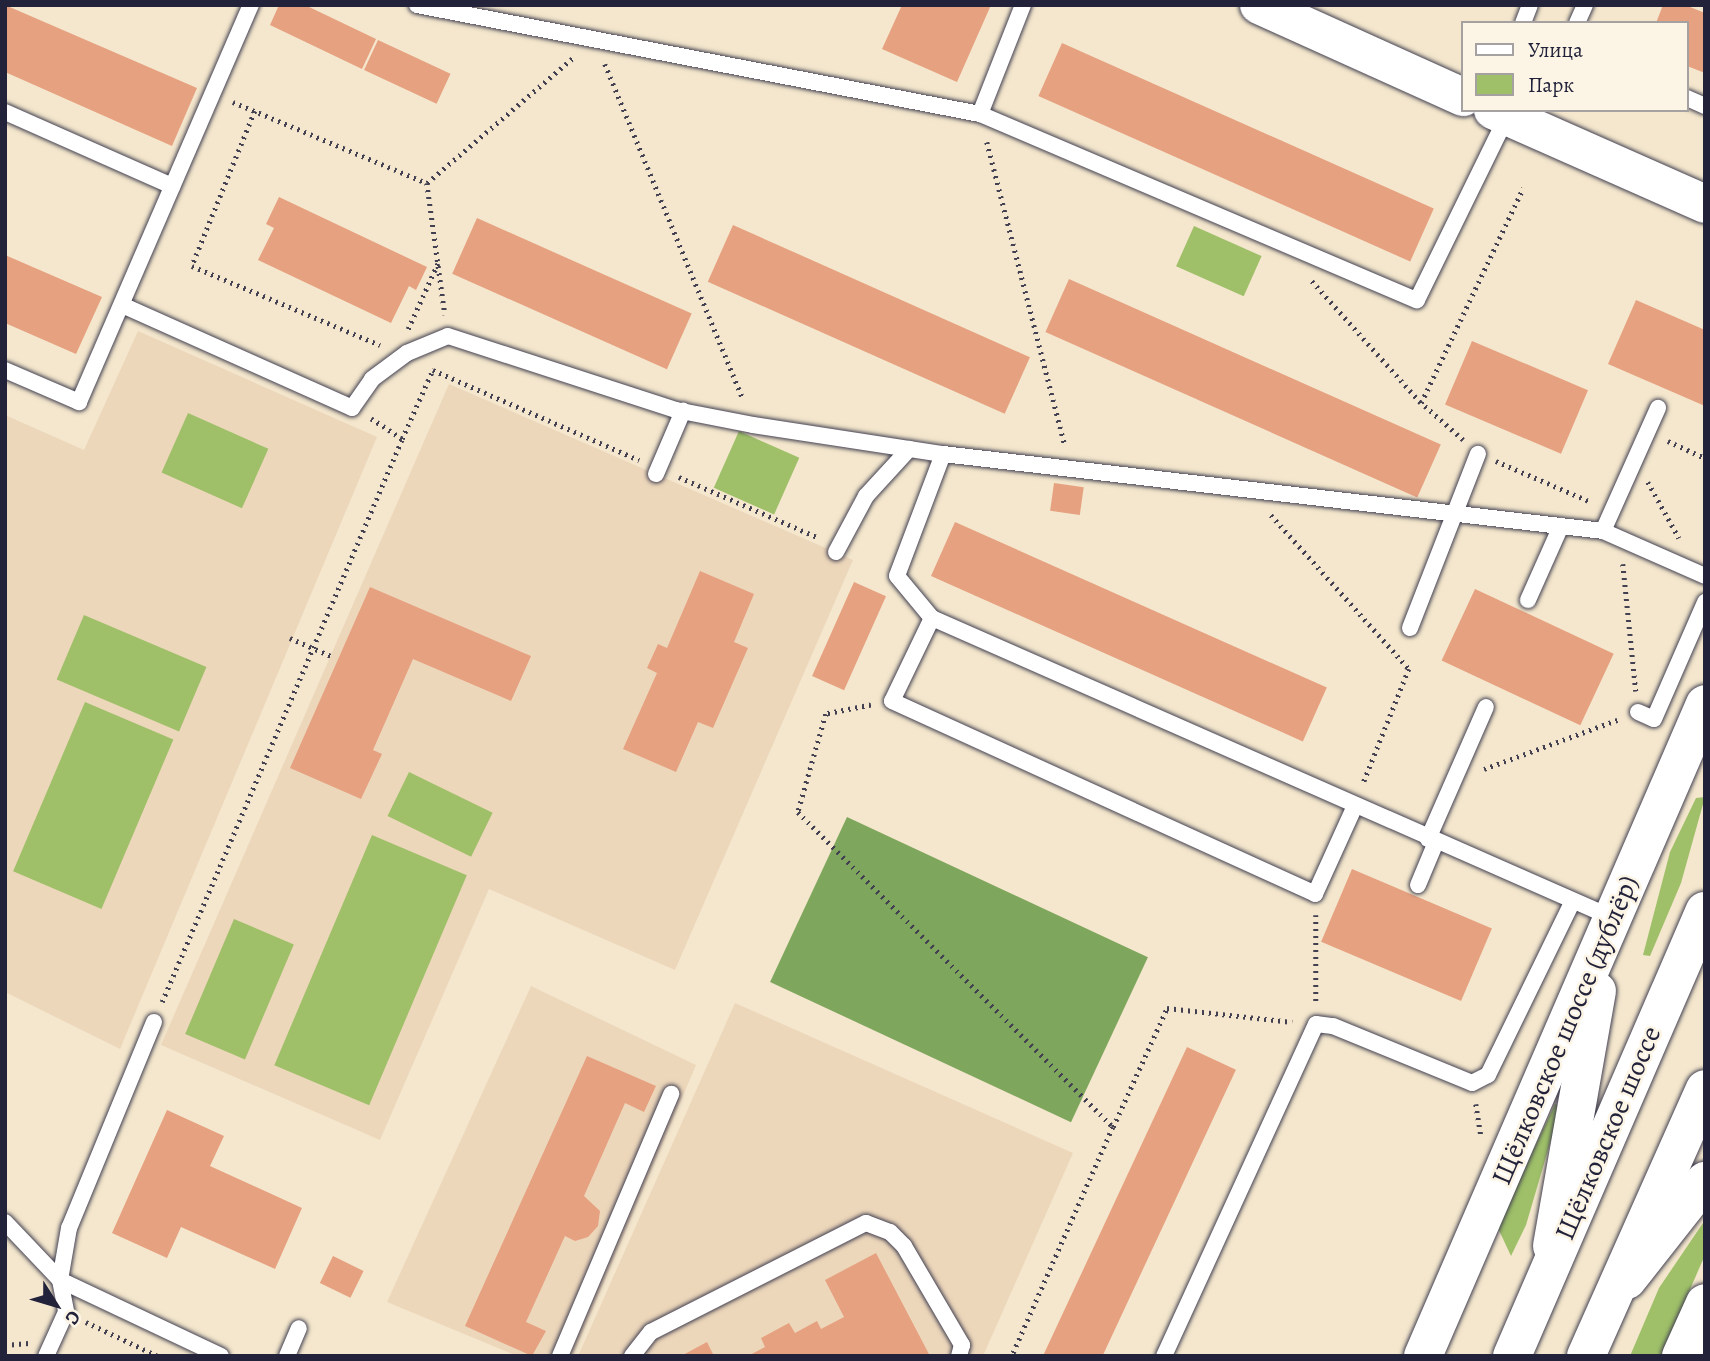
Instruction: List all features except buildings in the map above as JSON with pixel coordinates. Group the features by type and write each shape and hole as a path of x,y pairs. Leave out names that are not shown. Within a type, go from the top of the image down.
{"street":[{"path":"1259,5 1462,97"},
{"path":"1500,113 1705,204"},
{"name":"Щёлковское шоссе (дублёр)","path":"1423,1356 1705,705"},
{"name":"Щёлковское шоссе","path":"1512,1356 1705,911"},
{"path":"1547,1274 1611,923"},
{"path":"1586,1356 1705,1089"},
{"path":"1611,1301 1705,1181"},
{"path":"1681,1356 1705,1303"}],"lane":[{"path":"5,370 79,402 251,5"},
{"path":"417,5 980,114 1417,300 1500,113"},
{"path":"980,114 1023,5"},
{"path":"1578,21 1585,5"},
{"path":"1689,99 1705,106"},
{"path":"5,113 172,186"},
{"path":"122,305 352,408 372,379 407,353 448,336 683,411 753,425 943,454 1603,531 1702,574"},
{"path":"1603,531 1658,408"},
{"path":"657,471 683,411"},
{"path":"831,547 866,496 909,449"},
{"path":"943,454 897,576 932,618 1432,840 1611,923"},
{"path":"1410,628 1478,454"},
{"path":"1528,600 1561,526"},
{"path":"1638,712 1654,719 1705,602"},
{"path":"932,618 892,701 1315,894 1355,806"},
{"path":"1418,885 1432,840 1486,707"},
{"path":"1164,1356 1316,1024 1333,1026 1472,1083 1489,1075 1572,903"},
{"path":"46,1356 66,1312 60,1280 69,1228 154,1022"},
{"path":"560,1356 671,1094"},
{"path":"5,1222 60,1280 221,1356"},
{"path":"632,1356 651,1332 866,1223 890,1231 904,1246 962,1345 959,1356"},
{"path":"287,1356 299,1328"}],"path":[{"path":"427,183 595,39 753,425"},
{"path":"213,93 427,183"},
{"path":"256,111 192,266 384,347"},
{"path":"980,114 1071,468"},
{"path":"154,1022 448,336 427,183"},
{"path":"1422,403 1523,188"},
{"path":"1274,239 1422,403 1478,454 1612,511"},
{"path":"402,341 438,263"},
{"path":"433,370 831,547"},
{"path":"352,408 402,439"},
{"path":"1648,432 1705,458"},
{"path":"1636,460 1702,574"},
{"path":"1247,489 1409,668 1355,806"},
{"path":"1482,770 1638,712 1621,538"},
{"path":"290,638 331,656"},
{"path":"892,701 826,714 798,811 1113,1127"},
{"path":"1012,1356 1167,1008 1316,1024 1315,894"},
{"path":"1472,1083 1482,1148"},
{"path":"66,1312 158,1356"}],"shaded area":[{"path":"138,331 377,437 120,1049 5,992 5,415 84,450"},
{"path":"449,384 853,560 675,970 489,889 380,1140 161,1045"},
{"path":"531,986 696,1065 573,1356 517,1356 387,1302"},
{"path":"735,1003 1073,1153 983,1356 578,1356"}],"green space":[{"path":"1194,226 1262,256 1244,296 1176,266"},
{"path":"188,413 268,449 242,508 162,472"},
{"path":"739,431 799,458 774,514 714,488"},
{"path":"84,615 206,667 179,731 57,679"},
{"path":"85,702 173,740 101,909 13,871"},
{"path":"409,772 493,813 471,857 388,816"},
{"path":"1705,797 1681,883 1650,956 1643,955 1670,852 1696,798"},
{"path":"847,817 1148,957 1071,1122 770,982"},
{"path":"372,835 467,875 369,1105 274,1065"},
{"path":"234,919 294,944 245,1059 185,1034"},
{"path":"1555,1104 1561,1106 1526,1225 1511,1256 1497,1226"},
{"path":"1705,1220 1705,1255 1661,1356 1630,1356 1659,1288"}]}
